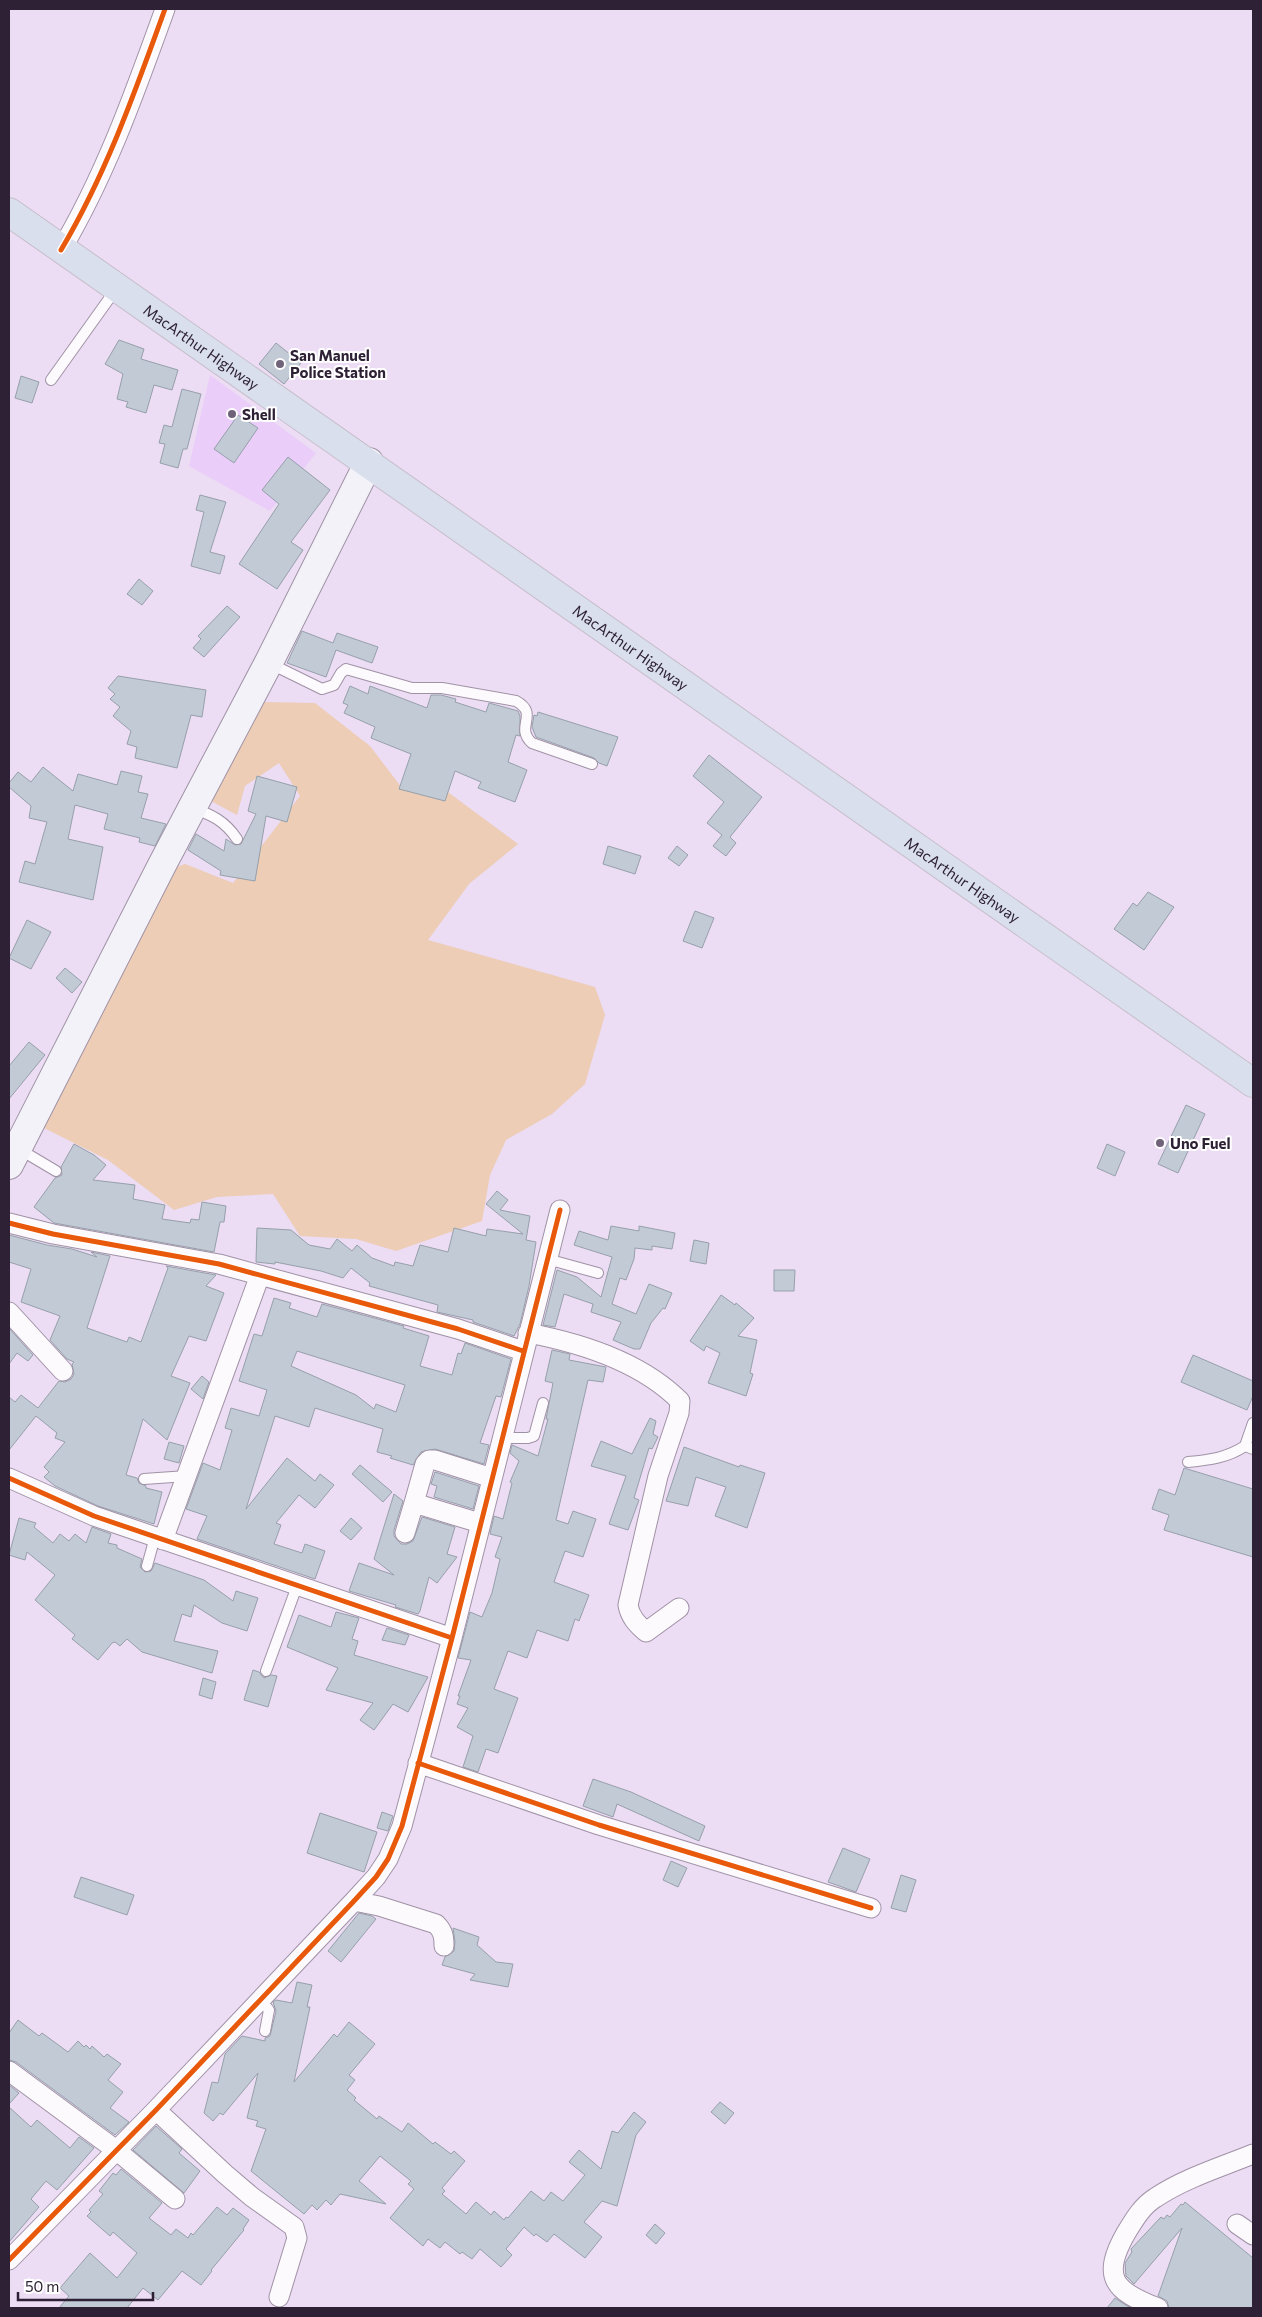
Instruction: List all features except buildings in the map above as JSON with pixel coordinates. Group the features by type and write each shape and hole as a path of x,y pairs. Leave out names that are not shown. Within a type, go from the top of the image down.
{"highway":[{"name":"MacArthur Highway","path":"9,212 116,289 369,462 1253,1083"}],"main road":[{"path":"13,1157 369,462"}],"street":[{"path":"61,250 89,201 110,156 165,9"},
{"path":"9,2260 156,2110 354,1901 376,1877 388,1859 402,1826 452,1638 525,1342 560,1210"},
{"path":"9,1223 53,1234 188,1256 458,1329 525,1342 562,1340 603,1354 651,1378 680,1401 679,1413 652,1498 628,1605 629,1613 635,1622 646,1632 679,1608"},
{"path":"159,1539 187,1476 260,1275"},
{"path":"9,1312 63,1371"},
{"path":"405,1533 425,1464 429,1460 435,1460 492,1478"},
{"path":"9,1478 94,1516 452,1638"},
{"path":"414,1503 480,1524"},
{"path":"418,1763 599,1825 871,1908"},
{"path":"354,1901 379,1906 436,1924 442,1930 444,1946"},
{"path":"9,2071 116,2150 175,2198"},
{"path":"156,2110 225,2174 272,2212 291,2224 296,2230 297,2238 279,2297"},
{"path":"1158,2308 1128,2294 1113,2276 1113,2259 1135,2218 1156,2197 1192,2179 1253,2154"},
{"path":"1236,2224 1253,2235"}],"lane":[{"path":"51,380 116,289"},
{"path":"268,662 322,689 334,685 341,673 346,669 412,688 442,688 516,701 523,705 527,712 524,732 532,743 592,764"},
{"path":"192,807 221,820 229,826 237,839"},
{"path":"13,1157 56,1171"},
{"path":"547,1260 598,1273"},
{"path":"501,1438 528,1438 534,1436 543,1403"},
{"path":"1188,1462 1219,1459 1249,1448 1253,1424"},
{"path":"144,1479 187,1476"},
{"path":"147,1566 159,1539"},
{"path":"266,1672 297,1586"},
{"path":"260,1999 269,2010 265,2031"}],"shaded area":[{"name":"Shell","path":"210,375 316,453 270,511 189,466"},
{"path":"262,702 315,703 370,746 402,788 441,787 518,844 469,884 428,940 595,987 605,1015 585,1084 552,1114 506,1140 490,1175 482,1221 396,1251 356,1239 300,1236 273,1194 217,1197 174,1210 108,1160 44,1128 173,868 185,864 233,883 300,796 279,763 245,786 237,815 209,800"}],"cycle path":[{"path":"61,250 92,192 119,132 165,9"},
{"path":"9,2260 156,2110 354,1901 376,1877 388,1859 402,1826 452,1638 560,1210"},
{"path":"9,1223 53,1234 219,1264 458,1329 523,1351"},
{"path":"9,1478 94,1516 452,1638"},
{"path":"418,1763 599,1825 871,1908"}],"place":[{"name":"San Manuel Police Station","path":"280,364"},
{"name":"Shell","path":"232,414"},
{"name":"Uno Fuel","path":"1160,1143"}]}
